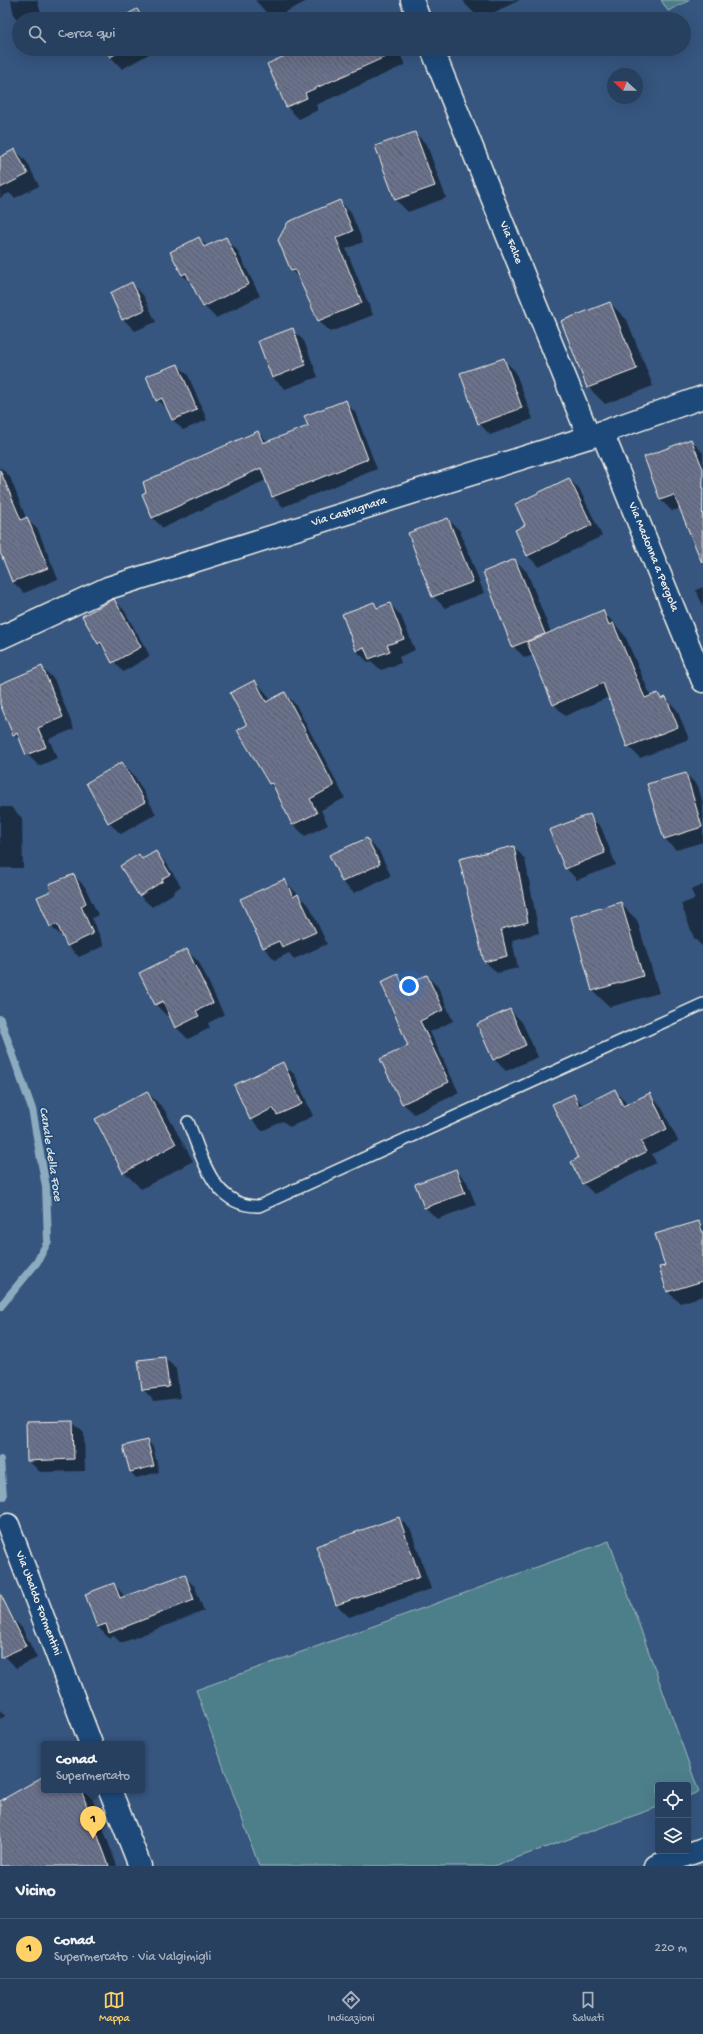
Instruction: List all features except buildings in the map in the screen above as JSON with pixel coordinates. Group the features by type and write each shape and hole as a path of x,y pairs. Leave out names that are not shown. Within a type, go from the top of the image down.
{"street":[{"path":"412,0 416,12"},
{"name":"Via Falce","path":"435,56 596,435"},
{"name":"Via Castagnara","path":"0,638 108,588 596,435 703,397"},
{"name":"Via Madonna a Pergola","path":"596,435 703,681"},
{"name":"Via Ubaldo Formentini","path":"4,1527 90,1741"},
{"path":"111,1793 140,1866"},
{"path":"656,1866 703,1849"}],"lane":[{"path":"188,1122 213,1181 225,1196 246,1206 259,1206 703,1004"}],"green space":[{"path":"661,0 690,0 668,11"},
{"path":"609,1541 699,1792 691,1795 691,1782 655,1782 655,1808 494,1866 259,1866 196,1690"}],"waterway":[{"name":"Canale della Foce","path":"0,1019 32,1109 46,1187 48,1241 37,1262 0,1307"},
{"name":"Canale della Foce","path":"0,1460 3,1496"}],"place":[{"name":"Conad","path":"93,1839"}]}
